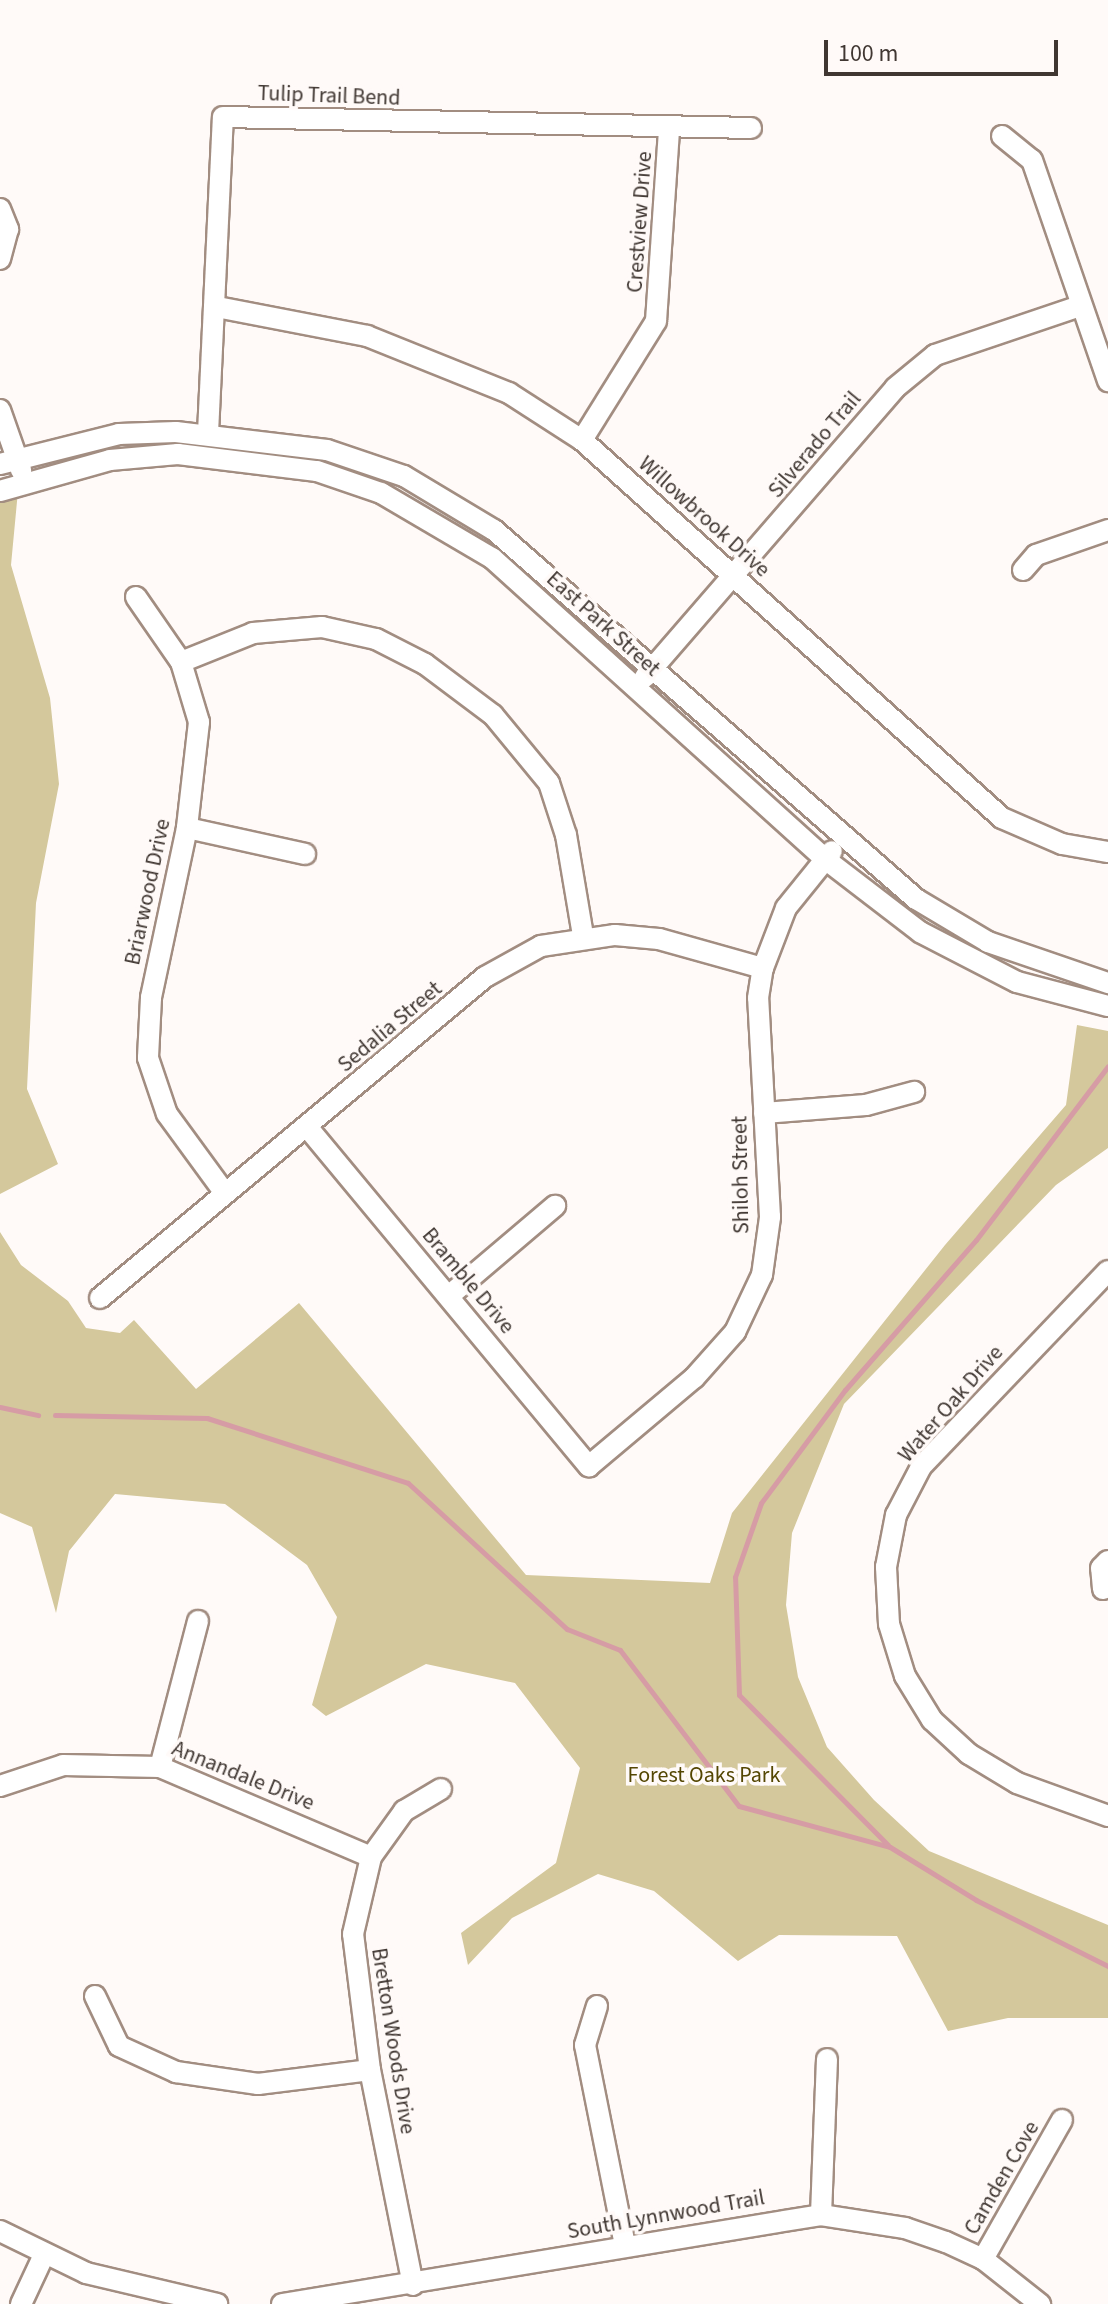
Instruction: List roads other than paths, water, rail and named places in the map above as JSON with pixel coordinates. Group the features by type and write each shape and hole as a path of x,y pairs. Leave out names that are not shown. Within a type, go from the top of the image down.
{"street":[{"name":"Tulip Trail Bend","path":"208,433 217,307 223,117 669,129 751,128"},
{"name":"Crestview Drive","path":"582,440 656,321 669,129"},
{"path":"1002,136 1032,160 1108,381"},
{"path":"0,209 8,229 0,259"},
{"name":"Silverado Trail","path":"637,686 737,578 857,429 935,355 1080,306"},
{"name":"Willowbrook Drive","path":"217,307 367,336 440,362 509,393 582,440 1002,818 1062,844 1108,852"},
{"path":"0,410 8,461 25,481"},
{"name":"East Park Street","path":"8,461 119,434 208,433 327,450 404,476 494,530 655,668 842,838 965,930 1108,983"},
{"name":"East Park Street","path":"0,491 25,481 110,460 178,454 317,471 440,522 492,558 825,859 967,959 1017,982 1108,1006"},
{"path":"1023,570 1036,555 1108,530"},
{"name":"Briarwood Drive","path":"136,597 143,616 181,662 199,722 187,828 151,998 148,1058 167,1114 224,1192"},
{"path":"181,662 253,633 322,627 376,639 425,664 493,715 549,783 566,835 583,936"},
{"path":"187,828 305,854"},
{"name":"Shiloh Street","path":"589,1466 694,1378 735,1332 762,1275 770,1217 758,998 763,968 786,908 842,838"},
{"name":"Sedalia Street","path":"100,1298 224,1192 308,1128 485,977 541,946 583,936 659,939 763,968"},
{"path":"764,1113 866,1105 914,1092"},
{"name":"Bramble Drive","path":"308,1128 450,1295 589,1466"},
{"path":"450,1295 555,1206"},
{"name":"Water Oak Drive","path":"1108,1271 921,1467 896,1515 886,1567 889,1624 905,1676 932,1720 969,1754 1017,1783 1108,1816"},
{"path":"1103,1589 1101,1568 1108,1561"},
{"path":"160,1767 198,1621"},
{"name":"Annandale Drive","path":"0,1786 63,1765 160,1767 371,1857"},
{"name":"Bretton Woods Drive","path":"413,2285 352,1962 356,1910 371,1857 404,1811 441,1789"},
{"path":"95,1996 119,2046 176,2072 258,2084 370,2070"},
{"path":"597,2006 585,2045 625,2246"},
{"path":"821,2215 827,2059"},
{"name":"Camden Cove","path":"983,2259 1062,2120"},
{"name":"South Lynnwood Trail","path":"282,2304 413,2285 625,2246 821,2215 905,2228 983,2259 1040,2304"},
{"path":"0,2231 44,2255 128,2287 217,2304"},
{"path":"21,2304 44,2255"}],"waterway":[{"path":"888,1845 739,1695 735,1577 761,1503 845,1390 976,1240 1108,1066"},
{"path":"0,1407 38,1415"},
{"path":"55,1415 207,1418 408,1483 567,1629 620,1650 739,1806 890,1847 976,1900 1108,1966"}],"park label":[{"name":"Forest Oaks Park","path":"704,1776"}]}
